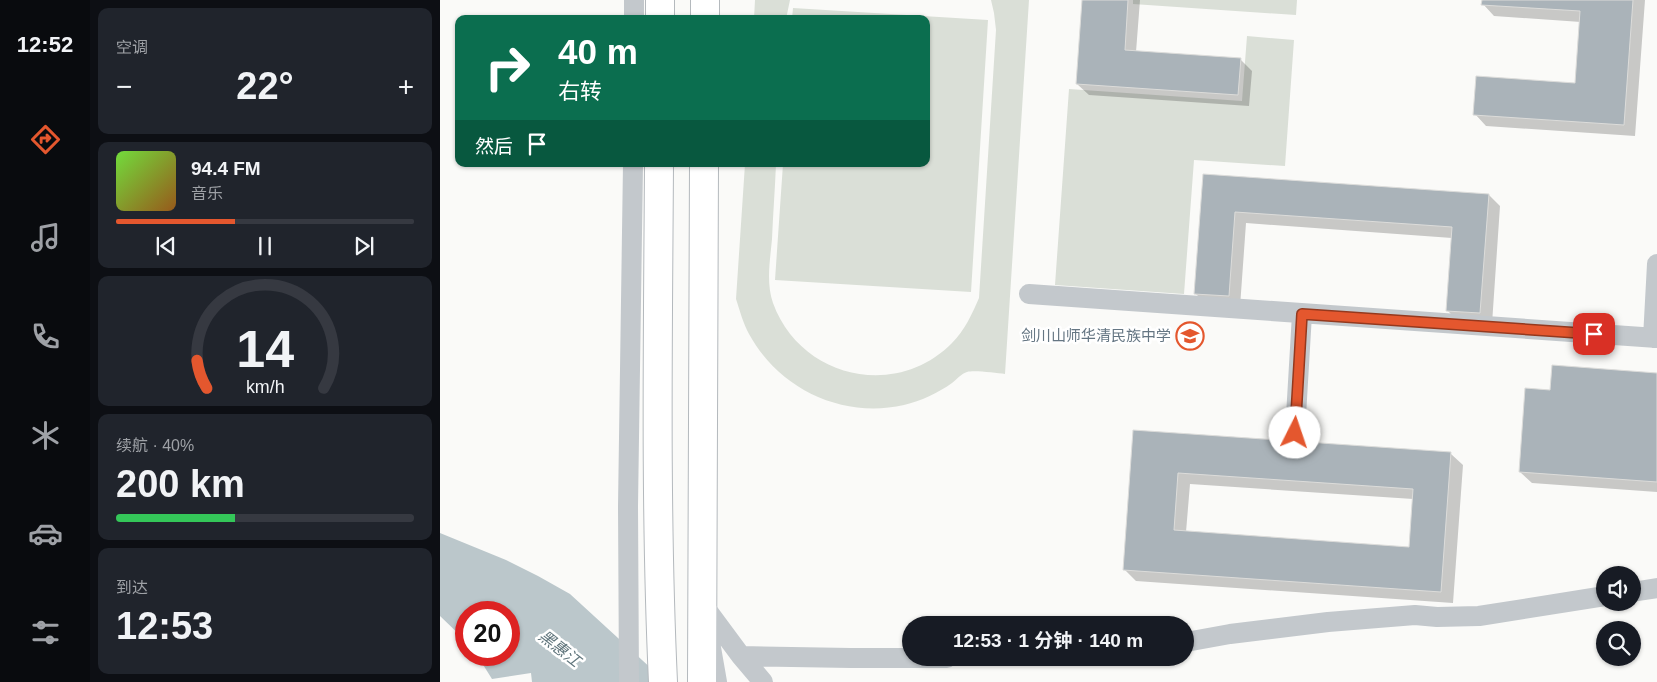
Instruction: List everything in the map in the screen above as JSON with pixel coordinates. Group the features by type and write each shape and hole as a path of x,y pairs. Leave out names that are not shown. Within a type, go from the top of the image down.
{"highway":[{"path":"660,0 660,15"},
{"path":"705,0 705,15"},
{"path":"659,167 658,383 660,619 663,675"},
{"path":"702,682 704,167"}],"street":[{"path":"634,0 634,15"},
{"path":"629,682 628,404 633,167"},
{"path":"1029,294 1655,338 1657,264"},
{"path":"1295,433 1302,314"},
{"path":"1641,591 1657,588"},
{"path":"1194,641 1230,634 1328,622 1415,615 1436,617 1479,616 1596,597"},
{"path":"701,602 763,682"},
{"path":"701,602 718,682"},
{"path":"741,656 902,658"}],"shaded area":[{"path":"755,0 790,0 787,15 754,15"},
{"path":"991,0 1029,0 1005,374 970,371 961,375 947,387 923,399 904,405 881,408 858,408 814,395 795,384 777,370 762,353 747,330 736,299 745,167 776,167 769,272 771,295 786,329 804,349 827,364 852,372 878,375 904,371 929,361 952,343 961,333 979,298 996,30"},
{"path":"1133,0 1297,0 1296,15 1133,4"},
{"path":"793,8 907,15 792,15"},
{"path":"930,16 988,20 971,292 775,280 783,167 930,167"},
{"path":"1247,36 1294,40 1285,166 1194,160 1184,294 1055,285 1069,89 1242,101"}],"water":[{"name":"黑惠江","path":"440,533 506,560 570,594 666,682 532,682 531,673 492,679 484,666 520,666 520,601 455,601 455,630 440,616"}],"building":[{"path":"1082,0 1128,0 1125,50 1241,58 1238,95 1076,84"},
{"path":"1482,0 1633,0 1624,125 1473,115 1476,76 1575,83 1580,11 1481,5"},
{"path":"1203,174 1489,194 1480,313 1446,311 1452,227 1235,212 1229,296 1194,294"},
{"path":"1552,365 1657,373 1657,482 1519,472 1525,388 1550,390"},
{"path":"1133,430 1451,452 1441,592 1123,570","holes":["1178,473 1413,489 1409,547 1174,530"]}],"place":[{"name":"剑川山师华清民族中学","path":"1190,336"}],"route":[{"path":"1295,433 1302,314 1594,334"}]}
